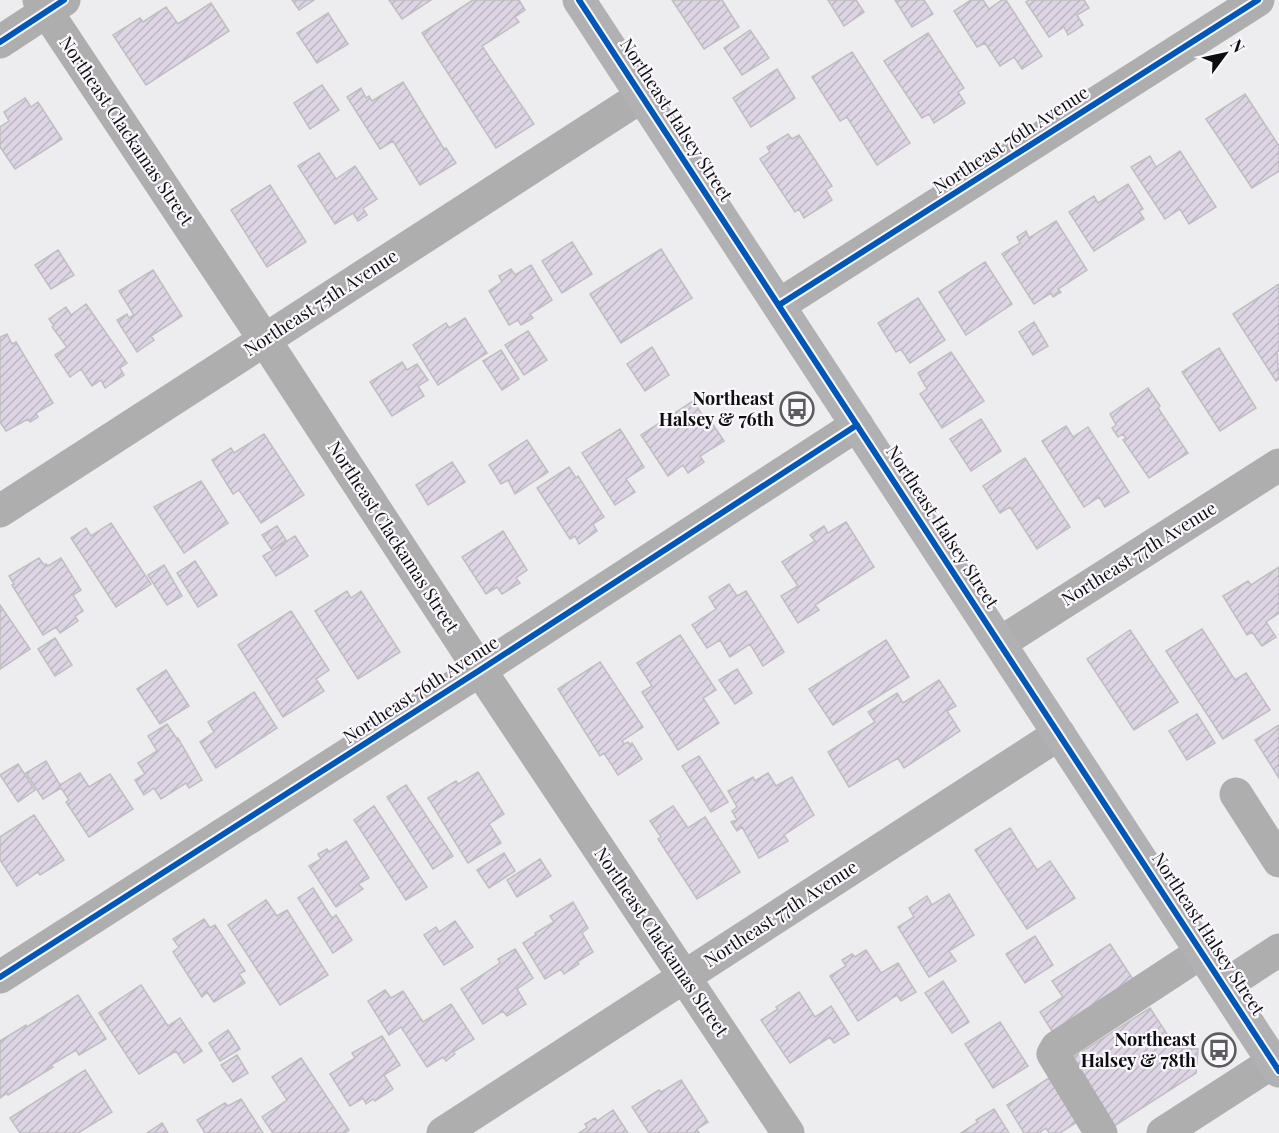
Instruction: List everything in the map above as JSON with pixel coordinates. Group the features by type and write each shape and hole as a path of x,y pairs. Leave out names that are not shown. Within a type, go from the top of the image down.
{"main road":[{"name":"Northeast Halsey Street","path":"579,0 1276,1066"}],"street":[{"name":"Northeast 76th Avenue","path":"779,305 1258,0"},
{"path":"0,42 50,4"},
{"name":"Northeast Clackamas Street","path":"50,4 264,339 480,670 788,1133"},
{"name":"Northeast 75th Avenue","path":"0,511 642,96"},
{"name":"Northeast 76th Avenue","path":"0,978 857,425"},
{"name":"Northeast 77th Avenue","path":"999,643 1279,465"},
{"name":"Northeast 77th Avenue","path":"443,1133 1059,734"},
{"path":"1236,794 1279,861"},
{"path":"1224,986 1279,950"},
{"path":"1101,1133 1053,1054 1057,1047 1202,952"},
{"path":"1163,1133 1276,1066"}],"building":[{"path":"292,0 314,0 299,10"},
{"path":"389,0 431,0 402,19"},
{"path":"473,0 519,0 525,10 515,17 519,22 482,46 534,124 496,148 422,33"},
{"path":"672,0 722,0 739,27 704,49"},
{"path":"828,0 856,0 864,12 844,26"},
{"path":"895,0 924,0 933,14 912,27"},
{"path":"971,0 983,0 989,9 1002,0 1006,0 1042,56 1022,69 1014,57 1000,66 985,43 977,47 954,11"},
{"path":"1029,0 1084,0 1089,8 1077,15 1083,25 1068,35 1064,27 1049,37 1026,2"},
{"path":"211,3 229,31 146,85 113,35 140,18 143,22 166,7 178,24"},
{"path":"328,13 348,44 317,63 297,33"},
{"path":"750,30 769,58 742,75 724,48"},
{"path":"928,33 964,88 958,92 965,103 934,123 929,114 922,118 884,61"},
{"path":"852,52 910,143 877,165 847,117 840,121 812,77"},
{"path":"777,69 795,98 751,127 733,98"},
{"path":"403,82 444,149 446,148 456,163 420,185 393,141 380,149 347,97 361,88 366,98 369,96 372,101"},
{"path":"322,85 339,110 310,129 294,103"},
{"path":"1245,94 1279,146 1279,171 1252,188 1206,119"},
{"path":"25,98 31,107 38,102 62,139 15,169 0,147 0,127 9,121 4,112"},
{"path":"788,134 792,139 799,135 832,186 826,190 832,200 804,218 799,209 795,212 760,159 770,152 767,147"},
{"path":"1180,151 1216,207 1189,224 1180,209 1165,219 1131,167 1150,156 1156,167"},
{"path":"319,153 336,179 355,166 377,199 363,208 367,215 358,221 353,213 335,224 298,166"},
{"path":"1128,184 1143,209 1139,211 1144,219 1094,251 1069,212 1094,196 1098,203"},
{"path":"270,185 306,242 267,267 231,210"},
{"path":"1056,221 1087,270 1058,289 1061,292 1053,297 1051,293 1034,304 1002,254 1020,243 1017,237 1026,231 1029,238"},
{"path":"572,242 592,274 562,293 542,261"},
{"path":"661,249 692,298 621,343 590,294"},
{"path":"58,250 74,275 51,289 35,265"},
{"path":"985,262 1012,304 966,335 939,292"},
{"path":"531,265 552,300 530,314 533,318 521,325 518,320 509,325 489,291 502,282 499,276 511,269 515,275"},
{"path":"153,270 182,316 151,336 154,340 137,352 117,320 127,314 129,318 134,315 119,291"},
{"path":"1279,284 1279,351 1277,352 1279,379 1276,381 1233,314"},
{"path":"918,298 945,340 910,363 901,349 896,352 878,323"},
{"path":"86,304 127,363 120,368 124,375 105,388 101,380 92,386 81,369 70,377 55,355 67,347 52,327 54,326 49,319 66,307 71,315"},
{"path":"465,318 487,353 438,385 413,345 446,323 449,328"},
{"path":"1034,322 1048,346 1033,355 1019,332"},
{"path":"528,331 547,360 524,375 505,345"},
{"path":"7,334 12,344 16,342 53,403 36,413 38,417 30,422 28,419 6,431 0,422 0,337"},
{"path":"652,347 669,375 645,391 627,364"},
{"path":"1219,348 1256,408 1220,431 1182,372"},
{"path":"501,350 519,379 502,390 483,361"},
{"path":"951,352 984,401 942,428 920,394 927,389 918,373"},
{"path":"402,362 407,370 417,364 428,380 418,386 424,396 392,416 370,382"},
{"path":"1148,388 1160,406 1158,408 1188,453 1149,478 1123,440 1126,438 1123,434 1118,437 1112,428 1116,425 1110,414"},
{"path":"693,401 705,419 708,417 724,441 700,456 704,462 688,473 683,465 668,476 641,435"},
{"path":"981,419 1001,451 971,471 950,439"},
{"path":"1066,426 1073,437 1088,427 1129,492 1105,507 1099,497 1084,507 1042,441"},
{"path":"620,429 644,467 626,479 635,492 615,505 582,453"},
{"path":"264,434 304,495 261,523 239,490 233,494 212,460 231,448 234,453"},
{"path":"527,440 548,472 515,494 508,480 501,484 489,465"},
{"path":"1025,458 1070,527 1037,549 1010,507 1000,513 983,486"},
{"path":"452,462 465,482 428,505 416,485"},
{"path":"569,467 576,478 578,476 604,517 593,524 597,531 579,544 575,536 570,539 537,488"},
{"path":"201,481 228,523 184,553 154,507"},
{"path":"846,522 874,567 815,605 819,610 798,623 781,596 798,586 782,562 815,541 810,535 824,526 828,533"},
{"path":"111,523 151,584 116,607 71,538 86,528 91,536"},
{"path":"277,526 286,540 272,550 262,535"},
{"path":"503,531 527,570 516,578 520,583 502,594 497,587 486,594 462,557"},
{"path":"295,536 308,556 276,576 263,556"},
{"path":"39,558 44,565 48,566 61,558 81,590 73,595 83,611 75,616 78,621 60,633 56,627 43,635 12,585 14,584 9,576"},
{"path":"195,561 217,595 198,607 177,573"},
{"path":"164,565 182,596 167,605 148,575"},
{"path":"1279,567 1279,613 1266,622 1276,637 1262,646 1252,632 1247,635 1223,596 1248,581 1251,585"},
{"path":"729,584 737,596 746,591 784,652 763,666 750,644 730,657 720,640 707,648 692,625 716,609 709,597"},
{"path":"347,591 351,598 361,591 400,652 358,679 315,611"},
{"path":"0,605 30,649 0,669"},
{"path":"291,611 329,670 316,679 324,691 283,717 238,645"},
{"path":"1202,629 1235,680 1246,673 1270,710 1223,739 1166,651"},
{"path":"1130,630 1178,702 1134,730 1087,659"},
{"path":"680,635 716,690 703,698 719,723 678,750 642,692 652,686 637,663"},
{"path":"55,638 72,665 55,676 38,649"},
{"path":"886,640 909,677 833,725 809,689"},
{"path":"600,662 643,727 622,741 624,744 632,743 642,759 618,775 604,753 600,756 558,689"},
{"path":"737,669 752,693 735,704 719,680"},
{"path":"166,670 189,706 160,724 137,689"},
{"path":"939,680 956,706 947,711 960,731 904,768 898,758 849,787 828,752 875,722 868,712 897,693 903,703"},
{"path":"254,692 277,728 216,768 200,742 214,732 208,722"},
{"path":"1197,714 1215,743 1187,760 1169,731"},
{"path":"167,724 178,738 202,780 189,788 186,783 161,799 154,788 144,795 135,780 145,774 138,763 157,751 148,736"},
{"path":"1279,725 1279,778 1255,740"},
{"path":"699,756 728,802 711,812 682,766"},
{"path":"46,761 60,785 80,773 89,787 110,774 133,809 89,837 66,802 69,800 61,788 43,799 26,773"},
{"path":"18,764 35,790 18,802 0,775"},
{"path":"478,772 504,814 489,824 501,843 468,863 428,798 456,781 458,784"},
{"path":"768,773 776,786 792,777 814,815 784,835 788,841 759,858 742,827 737,831 731,822 737,820 732,811 737,807 728,791 753,777 755,781"},
{"path":"406,785 453,856 433,869 387,797"},
{"path":"374,806 427,887 406,900 354,820"},
{"path":"673,806 688,828 705,817 740,872 697,899 658,839 661,837 650,821"},
{"path":"34,815 64,860 40,875 38,872 17,886 0,860 0,837"},
{"path":"1010,828 1037,870 1050,861 1075,898 1027,929 975,850"},
{"path":"346,841 369,878 358,884 363,889 336,907 309,866 321,859 318,854 327,849 329,852"},
{"path":"504,853 515,871 489,888 477,870"},
{"path":"540,859 551,876 517,897 507,880"},
{"path":"313,888 332,918 336,915 352,940 333,953 298,898"},
{"path":"949,894 974,935 949,951 956,961 929,977 898,927 914,917 909,908 927,896 932,905"},
{"path":"266,900 277,916 287,910 328,975 280,1005 228,925"},
{"path":"573,902 588,928 582,933 593,952 564,974 561,969 545,979 523,943 554,922 550,916"},
{"path":"204,919 210,928 215,925 245,971 239,974 245,983 214,1002 207,992 202,997 173,952 179,947 173,939"},
{"path":"455,921 473,947 444,965 424,935 436,927 439,932"},
{"path":"1035,936 1053,965 1025,983 1006,954"},
{"path":"1110,944 1138,987 1057,1039 1040,1012 1063,997 1052,981"},
{"path":"515,949 533,978 517,989 526,1004 507,1016 503,1011 483,1024 461,989 500,963 498,959"},
{"path":"866,950 881,973 898,963 916,992 901,1001 897,995 858,1021 830,976 846,966 842,960 852,954 855,957"},
{"path":"943,981 969,1022 952,1033 925,993"},
{"path":"141,985 168,1026 180,1018 202,1051 184,1063 176,1051 139,1074 99,1013"},
{"path":"385,990 391,998 403,991 423,1022 451,1004 474,1039 453,1052 455,1054 446,1061 443,1057 427,1067 401,1027 389,1035 368,1001"},
{"path":"799,992 815,1017 831,1006 849,1034 834,1043 830,1037 790,1063 761,1020"},
{"path":"78,995 106,1039 79,1055 76,1050 51,1065 53,1067 0,1098 0,1041"},
{"path":"1150,1008 1176,1048 1198,1049 1196,1073 1108,1130 1064,1063"},
{"path":"1000,1022 1028,1066 993,1088 965,1044"},
{"path":"228,1030 240,1049 220,1061 209,1043"},
{"path":"382,1036 400,1065 384,1075 393,1089 375,1101 373,1099 366,1104 363,1098 350,1106 330,1074 355,1058 352,1053"},
{"path":"237,1055 248,1073 233,1082 221,1065"},
{"path":"301,1058 349,1130 345,1133 273,1133 262,1117 287,1100 272,1077"},
{"path":"85,1070 112,1112 78,1133 20,1133 10,1118"},
{"path":"1049,1078 1077,1122 1060,1133 1049,1133 1046,1128 1039,1133 1024,1133 1007,1105"},
{"path":"681,1080 708,1122 697,1129 699,1133 649,1133 632,1107 659,1090 661,1092"},
{"path":"241,1099 263,1133 205,1133 197,1120 225,1103 228,1106"},
{"path":"994,1109 1009,1133 961,1133 978,1122 976,1120"},
{"path":"613,1110 628,1133 579,1133 587,1128 585,1124 595,1118 597,1121"},
{"path":"162,1123 168,1133 147,1133"}],"cycle path":[{"path":"0,42 64,0"},
{"path":"579,0 1279,1071"},
{"path":"779,305 1258,0"},
{"path":"0,977 480,670 857,425"}],"place":[{"name":"Northeast Halsey & 76th","path":"797,409"},
{"name":"Northeast Halsey & 78th","path":"1219,1050"}]}
